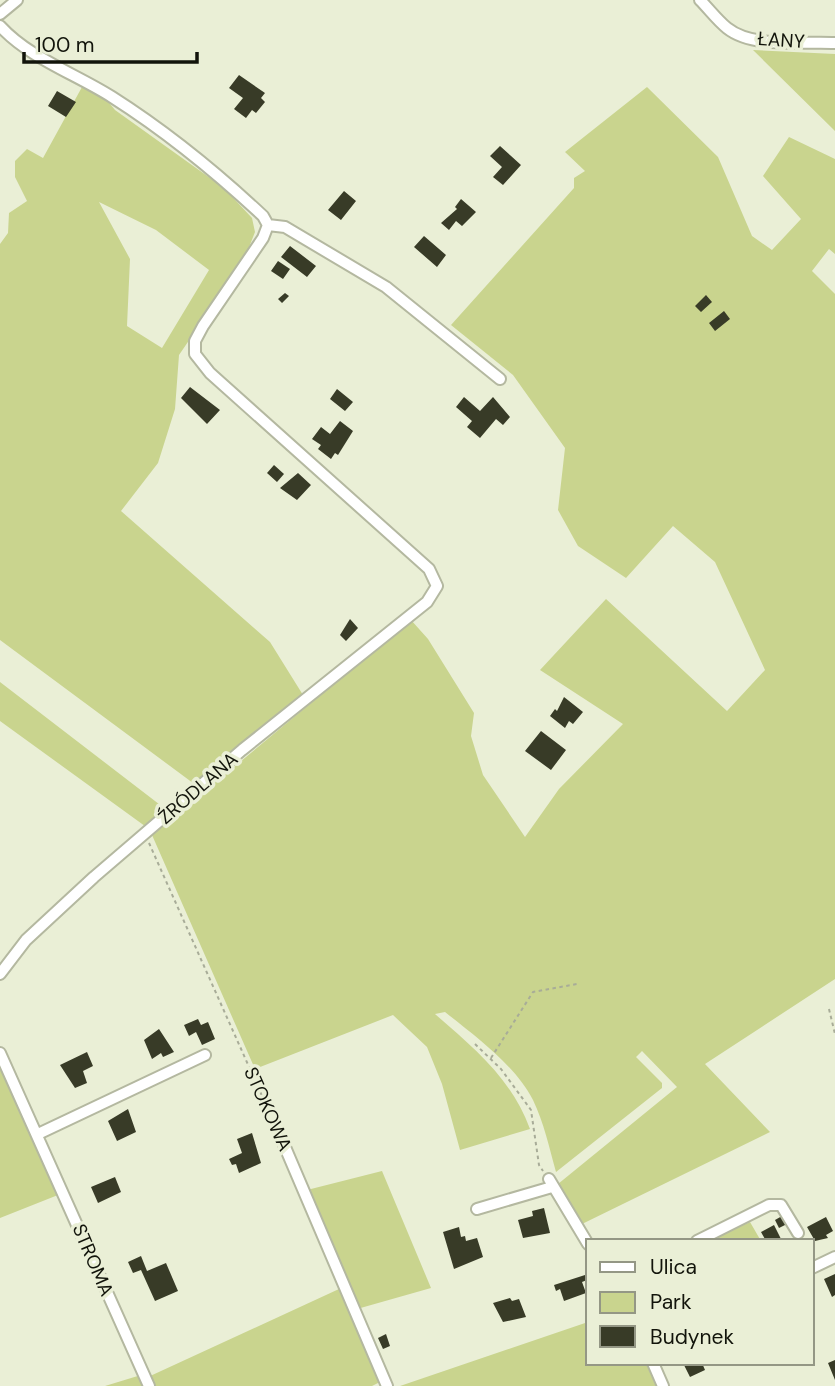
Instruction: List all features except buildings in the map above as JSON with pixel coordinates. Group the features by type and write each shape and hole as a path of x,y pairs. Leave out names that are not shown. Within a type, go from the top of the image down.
{"street":[{"path":"0,14 17,0"},
{"name":"ŁANY","path":"700,0 728,29 740,36 762,40 835,43"},
{"path":"0,26 25,48 114,98 188,150 263,216 268,225 285,227 386,287 500,379"},
{"name":"ŹRÓDLANA","path":"0,974 43,923 242,750 434,595 438,586 429,569 210,373 195,354 195,341 202,326 252,256 268,225"},
{"name":"STROMA","path":"0,1053 149,1386"},
{"path":"38,1134 205,1055"},
{"name":"STOKOWA","path":"276,1126 387,1386"},
{"path":"477,1209 550,1183 586,1241"},
{"path":"701,1239 769,1205 781,1205 798,1233"},
{"path":"814,1267 835,1257"},
{"path":"654,1365 663,1386"}],"path":[{"name":"STOKOWA","path":"146,834 276,1126"},
{"path":"491,1059 533,992 577,984"},
{"path":"829,1010 835,1034"},
{"path":"475,1044 491,1059 531,1110 539,1165 550,1183"}],"green space":[{"path":"753,50 835,54 835,131"},
{"path":"82,87 106,99 115,110 224,188 252,218 255,232 244,260 179,355 175,409 158,463 121,511 270,642 303,695 197,786 0,640 0,244 8,233 9,213 27,201 15,177 15,161 27,149 43,158","holes":["99,202 156,230 209,270 162,348 127,326 130,259"]},
{"path":"647,87 718,157 752,236 772,250 801,219 763,176 789,137 835,159 835,254 829,249 812,271 835,294 835,979 705,1064 770,1132 582,1224 558,1184 677,1087 642,1051 636,1057 662,1083 662,1088 556,1172 540,1117 525,1087 494,1052 445,1012 435,1014 478,1052 502,1079 513,1094 530,1129 460,1150 442,1084 427,1047 393,1015 255,1069 152,835 411,620 428,639 474,713 471,736 483,775 525,837 559,789 623,724 540,670 606,599 727,711 765,670 715,562 673,526 626,578 578,546 558,510 565,448 513,375 451,325 574,188 574,178 585,171 565,152"},
{"path":"0,682 168,811 149,829 0,721"},
{"path":"0,1061 58,1195 0,1218"},
{"path":"382,1171 431,1288 357,1309 307,1190"},
{"path":"750,1222 760,1239 713,1239"},
{"path":"339,1289 380,1382 372,1386 152,1386 148,1377"},
{"path":"586,1323 586,1365 647,1365 656,1386 400,1386"},
{"path":"141,1375 145,1386 105,1386"}]}
